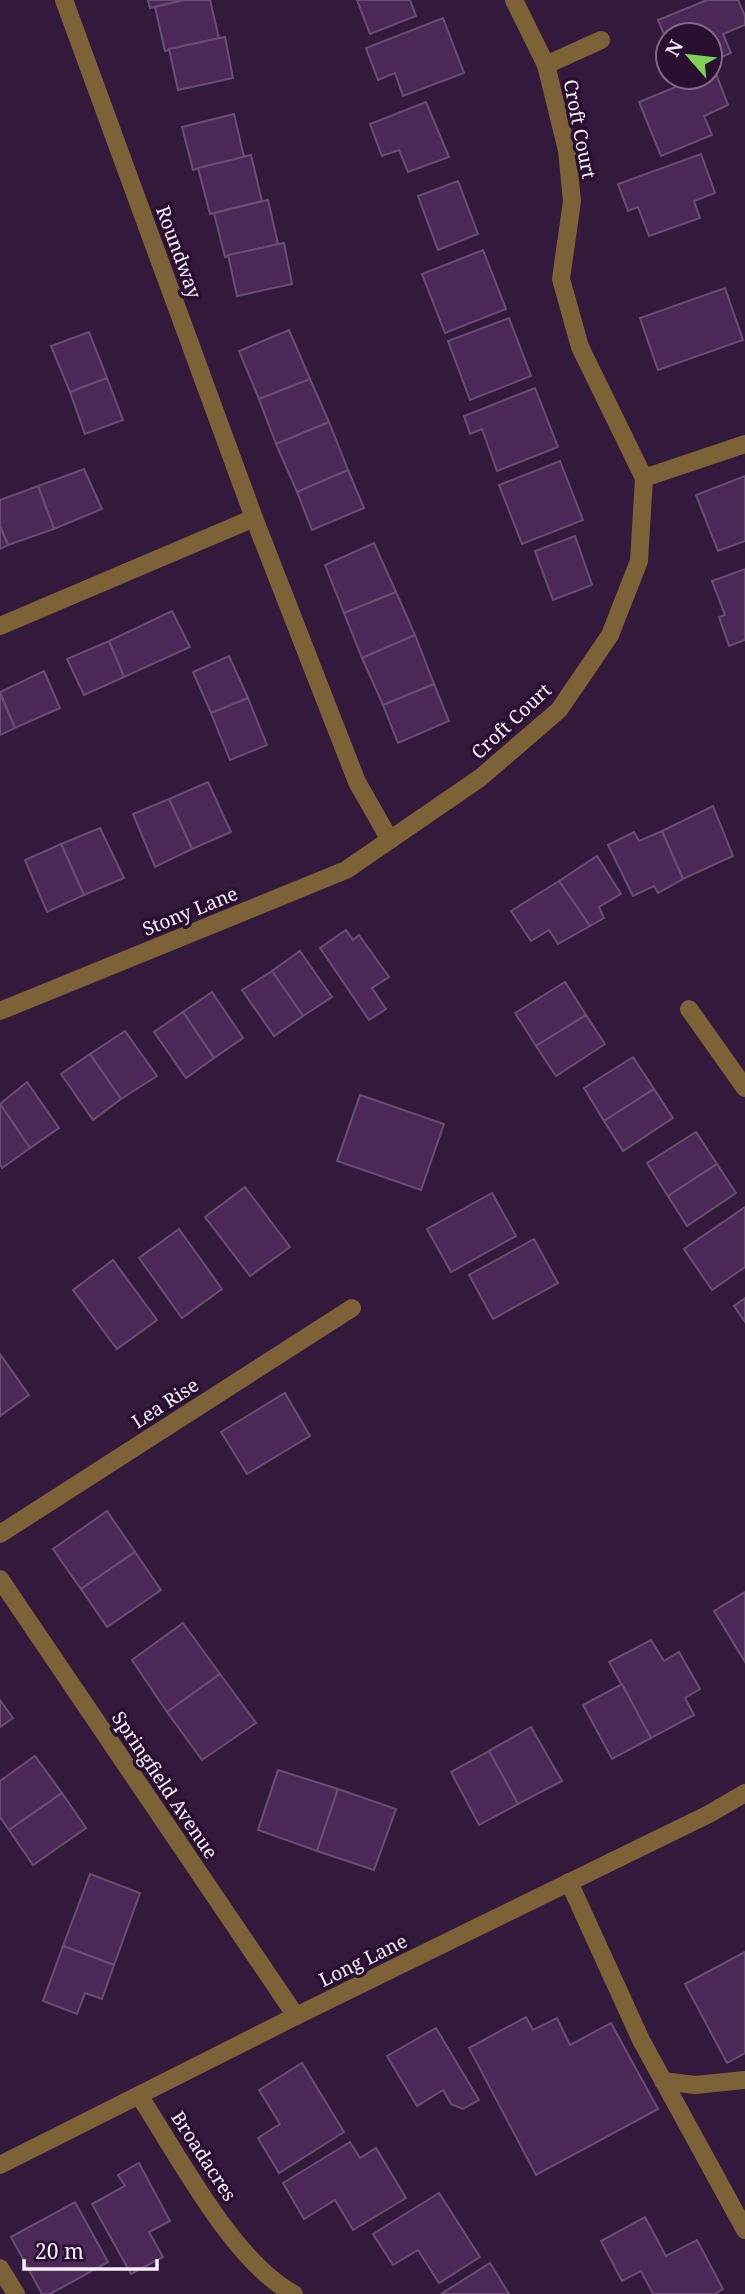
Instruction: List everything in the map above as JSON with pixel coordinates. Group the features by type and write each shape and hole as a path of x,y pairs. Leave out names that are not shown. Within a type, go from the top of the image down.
{"street":[{"name":"Roundway","path":"64,0 254,518 357,782 390,840"},
{"name":"Croft Court","path":"390,840 480,778 559,710 610,635 639,561 644,478 580,346 561,279 572,201 567,150 546,65 514,0"},
{"name":"Croft Court","path":"546,65 601,40"},
{"path":"644,478 745,444"},
{"path":"0,626 254,518"},
{"name":"Stony Lane","path":"0,1012 346,870 390,840"},
{"path":"689,1009 745,1088"},
{"name":"Lea Rise","path":"0,1534 352,1308"},
{"name":"Springfield Avenue","path":"0,1579 296,2016"},
{"name":"Long Lane","path":"0,2165 141,2097 296,2016 709,1814 745,1793"},
{"path":"569,1882 663,2081 745,2230"},
{"path":"663,2081 695,2085 745,2080"},
{"name":"Broadacres","path":"141,2097 240,2249 273,2283 294,2294"},
{"path":"0,2268 16,2294"}],"building":[{"path":"148,0 184,0 150,8"},
{"path":"184,0 210,0 219,38 165,51 155,7"},
{"path":"357,0 410,0 416,16 370,34"},
{"path":"707,0 738,0 745,16 745,25 724,34 724,21 658,20"},
{"path":"443,18 464,73 403,96 395,73 378,80 366,48"},
{"path":"724,36 731,53 724,56"},
{"path":"225,37 233,78 178,90 169,49"},
{"path":"666,91 723,91 728,105 704,116 712,135 661,156 639,102"},
{"path":"426,102 449,157 408,172 399,150 382,156 370,124"},
{"path":"234,114 244,157 193,170 182,127"},
{"path":"701,154 715,193 694,201 700,218 649,236 638,207 628,211 618,184"},
{"path":"251,155 262,201 210,214 198,168"},
{"path":"458,181 478,234 438,250 418,196"},
{"path":"268,200 278,244 225,257 214,213"},
{"path":"284,243 292,284 237,296 228,255"},
{"path":"483,250 506,309 445,333 422,274"},
{"path":"725,288 743,340 658,370 640,318"},
{"path":"509,318 531,376 470,400 448,341"},
{"path":"289,330 310,379 259,399 239,351"},
{"path":"89,332 107,378 70,392 51,346"},
{"path":"107,378 123,420 85,434 70,392"},
{"path":"310,379 329,422 276,444 259,399"},
{"path":"535,388 558,447 497,471 482,429 470,434 464,416"},
{"path":"329,422 348,470 297,492 276,444"},
{"path":"560,461 583,520 522,544 499,485"},
{"path":"84,469 102,509 54,529 38,486"},
{"path":"348,470 364,508 312,530 297,492"},
{"path":"745,476 745,541 718,551 696,495"},
{"path":"38,486 54,529 8,545 0,526 0,500"},
{"path":"0,526 8,545 0,549"},
{"path":"575,536 592,585 553,600 535,551"},
{"path":"374,543 396,592 344,613 325,565"},
{"path":"745,569 745,640 729,646 719,617 725,615 712,581"},
{"path":"396,592 415,635 362,658 344,613"},
{"path":"172,611 190,647 124,677 109,641"},
{"path":"415,635 434,684 383,705 362,658"},
{"path":"109,641 124,677 84,695 67,659"},
{"path":"229,656 248,698 211,713 193,672"},
{"path":"44,671 60,708 15,728 0,692"},
{"path":"434,684 449,721 398,743 383,705"},
{"path":"0,694 15,728 0,735"},
{"path":"248,698 267,745 230,760 211,713"},
{"path":"208,782 231,832 192,849 169,799"},
{"path":"169,799 192,849 155,867 133,814"},
{"path":"713,806 733,856 683,879 662,831"},
{"path":"100,828 124,878 84,895 61,844"},
{"path":"662,831 683,879 658,893 654,886 633,896 608,845 634,832 639,841"},
{"path":"61,844 84,895 47,912 25,860"},
{"path":"597,856 621,894 599,907 604,918 590,926 559,881"},
{"path":"559,881 590,926 558,944 549,930 531,941 511,911"},
{"path":"346,930 353,940 359,935 389,977 372,988 386,1009 369,1020 320,948"},
{"path":"300,951 332,997 303,1016 272,971"},
{"path":"272,971 303,1016 274,1036 242,990"},
{"path":"565,982 586,1015 536,1046 515,1013"},
{"path":"212,992 243,1038 214,1058 183,1012"},
{"path":"183,1012 214,1058 186,1078 154,1032"},
{"path":"586,1015 605,1044 556,1076 536,1046"},
{"path":"125,1031 157,1076 121,1099 90,1054"},
{"path":"90,1054 121,1099 93,1120 61,1074"},
{"path":"633,1057 654,1089 604,1121 584,1088"},
{"path":"27,1082 59,1128 30,1148 0,1104"},
{"path":"654,1089 673,1118 623,1151 604,1121"},
{"path":"360,1095 444,1124 421,1190 337,1161"},
{"path":"0,1104 30,1148 2,1168 0,1164"},
{"path":"696,1132 717,1164 668,1196 647,1163"},
{"path":"717,1164 736,1193 687,1226 668,1196"},
{"path":"245,1187 290,1247 250,1276 205,1217"},
{"path":"492,1193 516,1236 451,1272 427,1229"},
{"path":"745,1207 745,1267 712,1290 684,1249"},
{"path":"179,1229 222,1289 182,1318 139,1258"},
{"path":"534,1239 558,1283 493,1319 469,1275"},
{"path":"113,1260 157,1320 117,1349 73,1290"},
{"path":"745,1298 745,1322 734,1306"},
{"path":"0,1354 29,1395 0,1416"},
{"path":"285,1393 310,1436 247,1474 221,1432"},
{"path":"107,1511 135,1552 81,1589 53,1549"},
{"path":"135,1552 161,1590 107,1627 81,1589"},
{"path":"745,1592 745,1662 714,1611"},
{"path":"183,1623 220,1674 167,1712 132,1660"},
{"path":"651,1640 664,1661 679,1652 700,1689 685,1698 694,1715 651,1738 609,1662"},
{"path":"220,1674 256,1723 202,1760 167,1712"},
{"path":"622,1684 651,1738 612,1759 583,1705"},
{"path":"0,1700 13,1718 0,1727"},
{"path":"531,1727 562,1781 518,1804 489,1751"},
{"path":"489,1751 518,1804 479,1825 451,1772"},
{"path":"35,1756 62,1793 9,1830 0,1817 0,1781"},
{"path":"278,1770 338,1789 317,1851 258,1830"},
{"path":"338,1789 396,1809 374,1870 317,1851"},
{"path":"62,1793 86,1828 33,1865 9,1830"},
{"path":"90,1874 140,1893 114,1965 63,1946"},
{"path":"63,1946 114,1965 102,1999 85,1993 77,2014 43,2001"},
{"path":"745,1952 745,2053 727,2063 685,1984"},
{"path":"526,2017 533,2030 557,2018 570,2045 611,2023 658,2109 536,2175 469,2048"},
{"path":"436,2028 479,2100 463,2109 451,2104 443,2090 417,2106 387,2056"},
{"path":"302,2063 344,2132 279,2173 258,2138 280,2124 259,2090"},
{"path":"350,2142 360,2158 376,2148 406,2198 353,2230 335,2200 304,2219 283,2183"},
{"path":"139,2163 170,2221 149,2232 163,2257 131,2274 92,2204 125,2186 118,2175"},
{"path":"439,2193 480,2257 439,2283 418,2250 393,2265 373,2234"},
{"path":"75,2202 108,2262 50,2294 42,2294 11,2237"},
{"path":"645,2217 666,2256 697,2240 723,2289 715,2294 653,2294 641,2271 622,2281 601,2241"},
{"path":"490,2263 509,2294 441,2294"}]}
